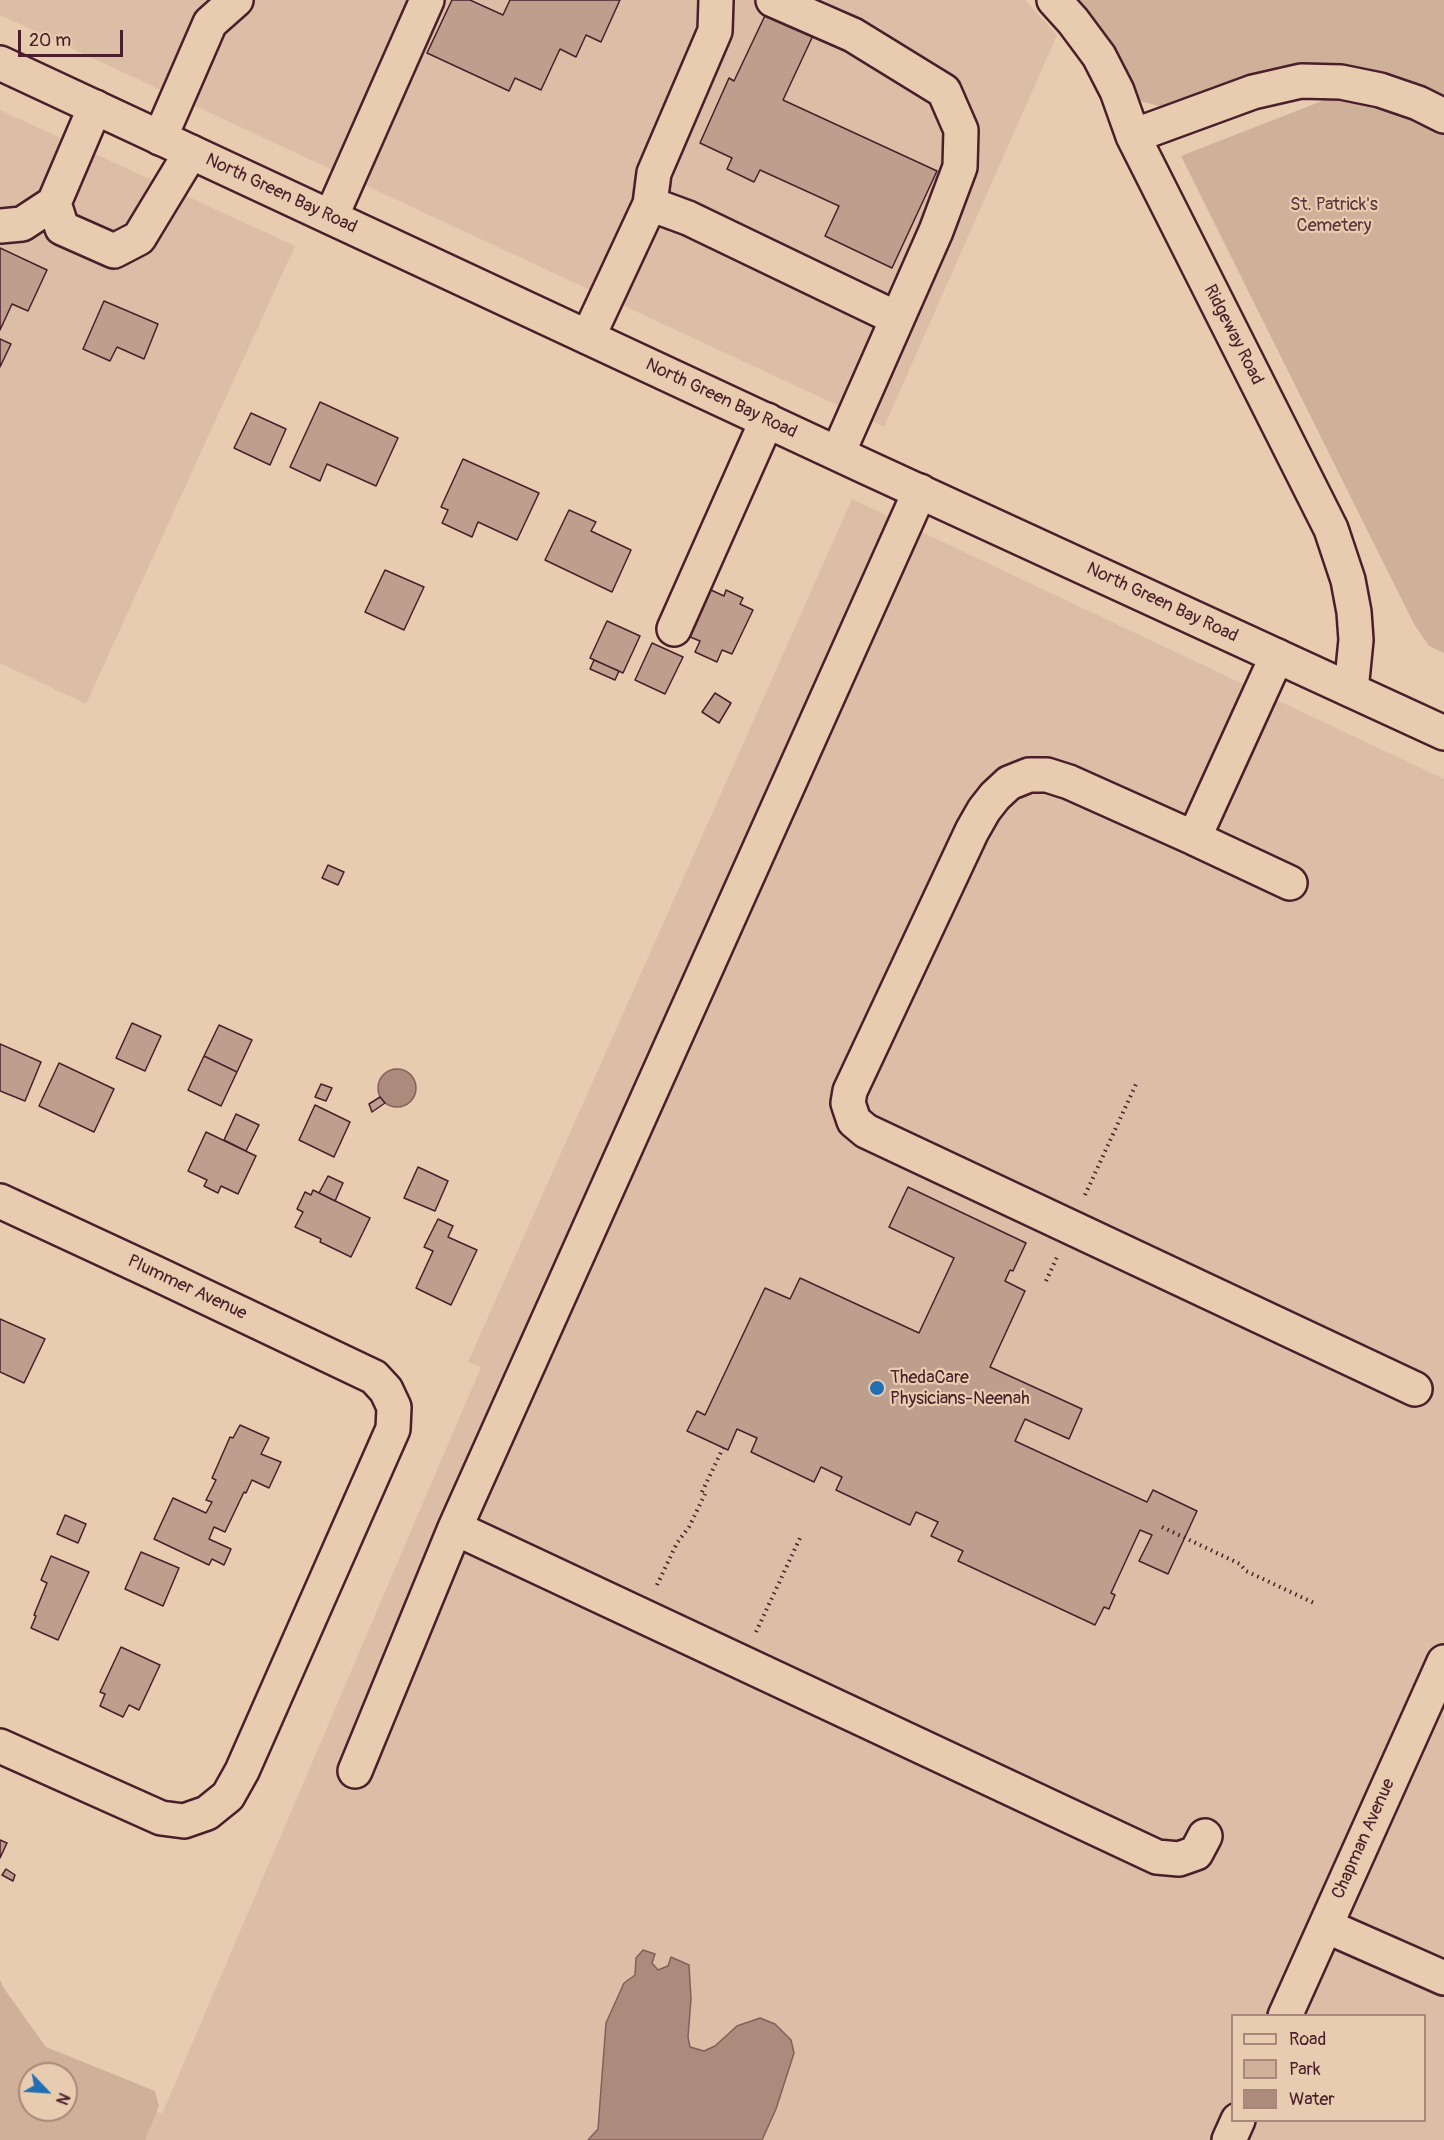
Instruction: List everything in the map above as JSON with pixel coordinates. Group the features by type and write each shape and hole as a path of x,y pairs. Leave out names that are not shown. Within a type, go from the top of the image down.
{"street":[{"path":"160,138 210,23 236,0"},
{"path":"331,217 427,0"},
{"path":"588,337 650,204 654,173 715,31 716,0"},
{"path":"773,0 853,35 944,91 961,130 960,167 936,231 838,453"},
{"name":"Ridgeway Road","path":"1054,0 1099,56 1116,91 1133,136 1331,529 1348,580 1354,612 1356,640 1350,690"},
{"name":"North Green Bay Road","path":"0,63 1444,733"},
{"path":"1133,136 1253,92 1301,81 1341,82 1380,90 1418,103 1444,116"},
{"path":"0,226 22,224 54,202 95,107"},
{"path":"54,202 62,228 114,251 139,238 191,152"},
{"path":"650,204 699,223 896,318"},
{"path":"674,629 767,420"},
{"path":"355,1771 455,1528 920,491"},
{"path":"1194,838 1277,656"},
{"path":"1290,884 1069,782 1047,776 1029,775 1010,783 984,810 972,831 850,1091 848,1103 850,1112 854,1121 866,1131 1415,1389"},
{"name":"Plummer Avenue","path":"0,1202 374,1377 386,1390 394,1407 393,1429 242,1771 228,1796 207,1813 184,1821 160,1818 0,1746"},
{"path":"455,1528 1158,1857 1179,1859 1196,1853 1205,1836"},
{"name":"Chapman Avenue","path":"1286,2014 1444,1662"},
{"path":"1326,1926 1444,1978"},
{"path":"1229,2140 1238,2122"}],"path":[{"path":"1046,1281 1137,1082"},
{"path":"643,1616 677,1543 689,1527 723,1448"},
{"path":"1162,1527 1240,1564 1246,1572 1314,1603"},
{"path":"742,1662 800,1538"}],"shaded area":[{"path":"0,0 1025,0 1057,35 884,427 0,15"},
{"path":"0,110 295,246 86,704 0,663"},
{"path":"852,499 1444,779 1444,2140 0,2140 0,2045 40,2062 18,2062 18,2122 78,2122 78,2078 162,2114 481,1367 468,1362"}],"green space":[{"path":"1062,0 1444,0 1444,102 1387,74 1302,69 1173,106 1158,106 1131,96"},
{"name":"St. Patrick's Cemetery","path":"1345,92 1444,125 1444,653 1429,646 1414,624 1181,156"},
{"path":"0,1979 3,1987 46,2047 155,2091 159,2106 145,2140 0,2140"}],"water":[{"path":"397,1069 411,1074 416,1088 411,1102 397,1107 383,1102 378,1088 383,1074"},
{"path":"643,1950 655,1954 652,1963 658,1970 668,1966 671,1957 689,1965 691,1999 688,2037 690,2047 704,2051 715,2046 737,2026 760,2018 775,2024 791,2040 794,2053 776,2109 762,2140 588,2140 598,2129 606,2023 624,1983 635,1975 636,1958"}],"building":[{"path":"452,0 470,0 503,15 510,0 620,0 601,42 586,35 576,57 560,49 541,90 515,78 509,91 427,53"},
{"path":"770,5 817,27 783,100 937,171 892,268 825,236 839,206 760,170 754,182 727,169 732,158 700,143 729,78 734,81"},
{"path":"0,248 47,270 28,311 12,304 0,330"},
{"path":"104,301 158,324 144,359 117,347 110,361 83,349"},
{"path":"0,339 11,344 0,367"},
{"path":"320,402 398,438 376,486 327,464 320,481 290,467"},
{"path":"251,413 286,429 270,465 234,448"},
{"path":"463,459 539,493 517,540 478,522 472,537 442,523 448,510 441,507"},
{"path":"569,510 596,522 591,531 631,550 612,592 545,560"},
{"path":"385,570 424,587 404,630 365,612"},
{"path":"711,590 724,596 726,590 743,598 740,604 753,610 732,654 722,650 717,662 695,652 700,641 690,637"},
{"path":"607,621 640,636 623,673 590,658"},
{"path":"652,643 683,657 665,694 635,680"},
{"path":"594,660 619,671 615,680 590,669"},
{"path":"715,693 731,703 719,723 702,712"},
{"path":"328,865 344,872 338,885 322,878"},
{"path":"132,1023 161,1036 145,1071 116,1058"},
{"path":"219,1025 252,1040 237,1072 204,1056"},
{"path":"0,1044 41,1062 25,1101 0,1091"},
{"path":"204,1056 237,1072 221,1106 188,1090"},
{"path":"59,1063 114,1089 94,1132 39,1106"},
{"path":"321,1084 332,1088 326,1101 315,1097"},
{"path":"380,1097 385,1103 372,1112 369,1104"},
{"path":"315,1105 350,1122 334,1157 299,1140"},
{"path":"236,1114 259,1125 246,1151 224,1140"},
{"path":"206,1132 256,1156 238,1194 221,1186 218,1193 204,1186 207,1180 188,1171"},
{"path":"418,1167 448,1181 435,1211 404,1198"},
{"path":"328,1176 343,1183 335,1201 319,1193"},
{"name":"ThedaCare Physicians-Neenah","path":"908,1187 1026,1243 1013,1271 1010,1270 1005,1281 1025,1291 990,1367 1082,1409 1069,1439 1025,1419 1015,1441 1147,1502 1153,1490 1197,1511 1168,1574 1139,1561 1152,1535 1140,1530 1111,1593 1115,1595 1109,1609 1104,1607 1095,1625 958,1561 963,1551 931,1536 938,1522 916,1512 910,1525 836,1490 842,1477 821,1467 814,1482 751,1452 757,1438 737,1429 728,1450 687,1431 697,1411 705,1415 765,1288 790,1299 800,1278 919,1333 954,1258 889,1227"},
{"path":"313,1190 370,1218 351,1257 295,1227 303,1212 297,1209 305,1192 311,1195"},
{"path":"438,1219 453,1226 448,1237 477,1250 451,1305 416,1288 433,1251 424,1247"},
{"path":"0,1319 45,1339 24,1383 0,1372"},
{"path":"240,1425 269,1438 261,1454 281,1462 269,1488 252,1480 225,1532 214,1527 209,1539 231,1549 224,1565 212,1559 209,1565 154,1539 173,1498 206,1513 212,1502 206,1500 216,1480 212,1478 230,1437 233,1438"},
{"path":"65,1515 86,1524 78,1543 57,1534"},
{"path":"141,1552 179,1568 163,1606 125,1589"},
{"path":"51,1556 89,1572 58,1640 31,1628 47,1583 41,1580"},
{"path":"121,1647 160,1665 139,1710 129,1705 123,1717 100,1706 105,1694 100,1692"},
{"path":"0,1840 7,1843 0,1858"},
{"path":"6,1869 15,1875 13,1881 2,1875"}],"place":[{"name":"ThedaCare Physicians-Neenah","path":"877,1388"}]}
